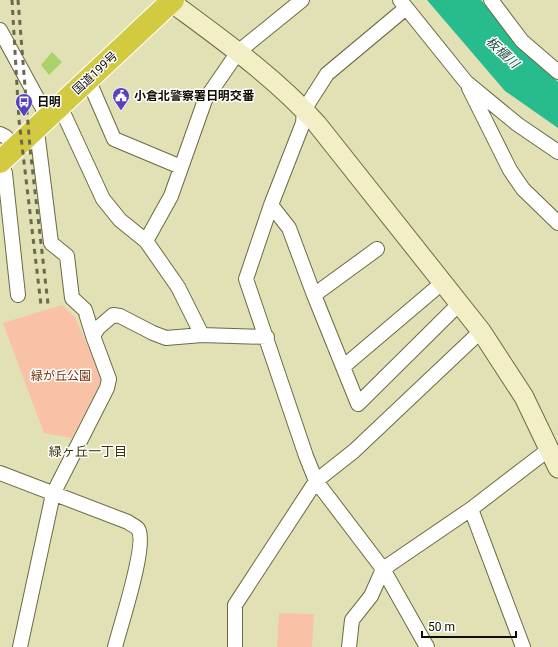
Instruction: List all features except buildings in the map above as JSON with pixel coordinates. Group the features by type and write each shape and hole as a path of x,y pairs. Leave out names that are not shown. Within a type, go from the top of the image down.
{"highway":[{"name":"国道199号","path":"2,137 51,106 88,79 167,1"},
{"name":"国道199号","path":"0,163 51,106 167,1"}],"street":[{"path":"146,241 171,196 205,100 238,52 302,0"},
{"path":"491,0 522,41 558,72"},
{"path":"167,1 238,52 304,110 355,170 481,331 524,398 558,468"},
{"path":"427,647 383,569 316,481 306,456 267,337 246,279 271,205 303,123 304,110 327,74 403,4 466,82 517,124 558,152"},
{"path":"0,30 51,106 103,200 120,220 146,241 178,287 202,335"},
{"path":"88,79 114,139 181,167"},
{"path":"466,82 510,170 523,188 558,222"},
{"path":"20,647 53,494 108,388 109,379 85,310 72,298 67,256 51,243 38,139"},
{"path":"0,163 5,173 18,295"},
{"path":"271,205 289,228 358,404 459,304"},
{"path":"314,295 377,249"},
{"path":"343,368 442,283"},
{"path":"93,336 98,328 113,315 120,316 166,338 202,335 267,337"},
{"path":"236,647 235,606 316,481 354,451 481,331"},
{"path":"349,647 352,620 371,596 383,569 470,509 548,450"},
{"path":"0,473 128,522 138,528 141,540 139,557 115,647"},
{"path":"470,509 523,647"}],"green space":[{"name":"緑が丘公園","path":"62,305 75,317 102,379 72,438 44,433 3,323"},
{"path":"279,613 314,614 312,647 277,647"}],"water":[{"name":"板櫃川","path":"427,0 481,0 528,54 558,82 558,128 505,91"}],"railway":[{"path":"12,0 19,120 41,305"},
{"path":"18,0 30,148 48,304"}],"place":[{"name":"小倉北警察署日明交番","path":"121,111"},
{"name":"日明","path":"24,117"}],"district":[{"name":"緑ヶ丘一丁目","path":"88,451"}]}
